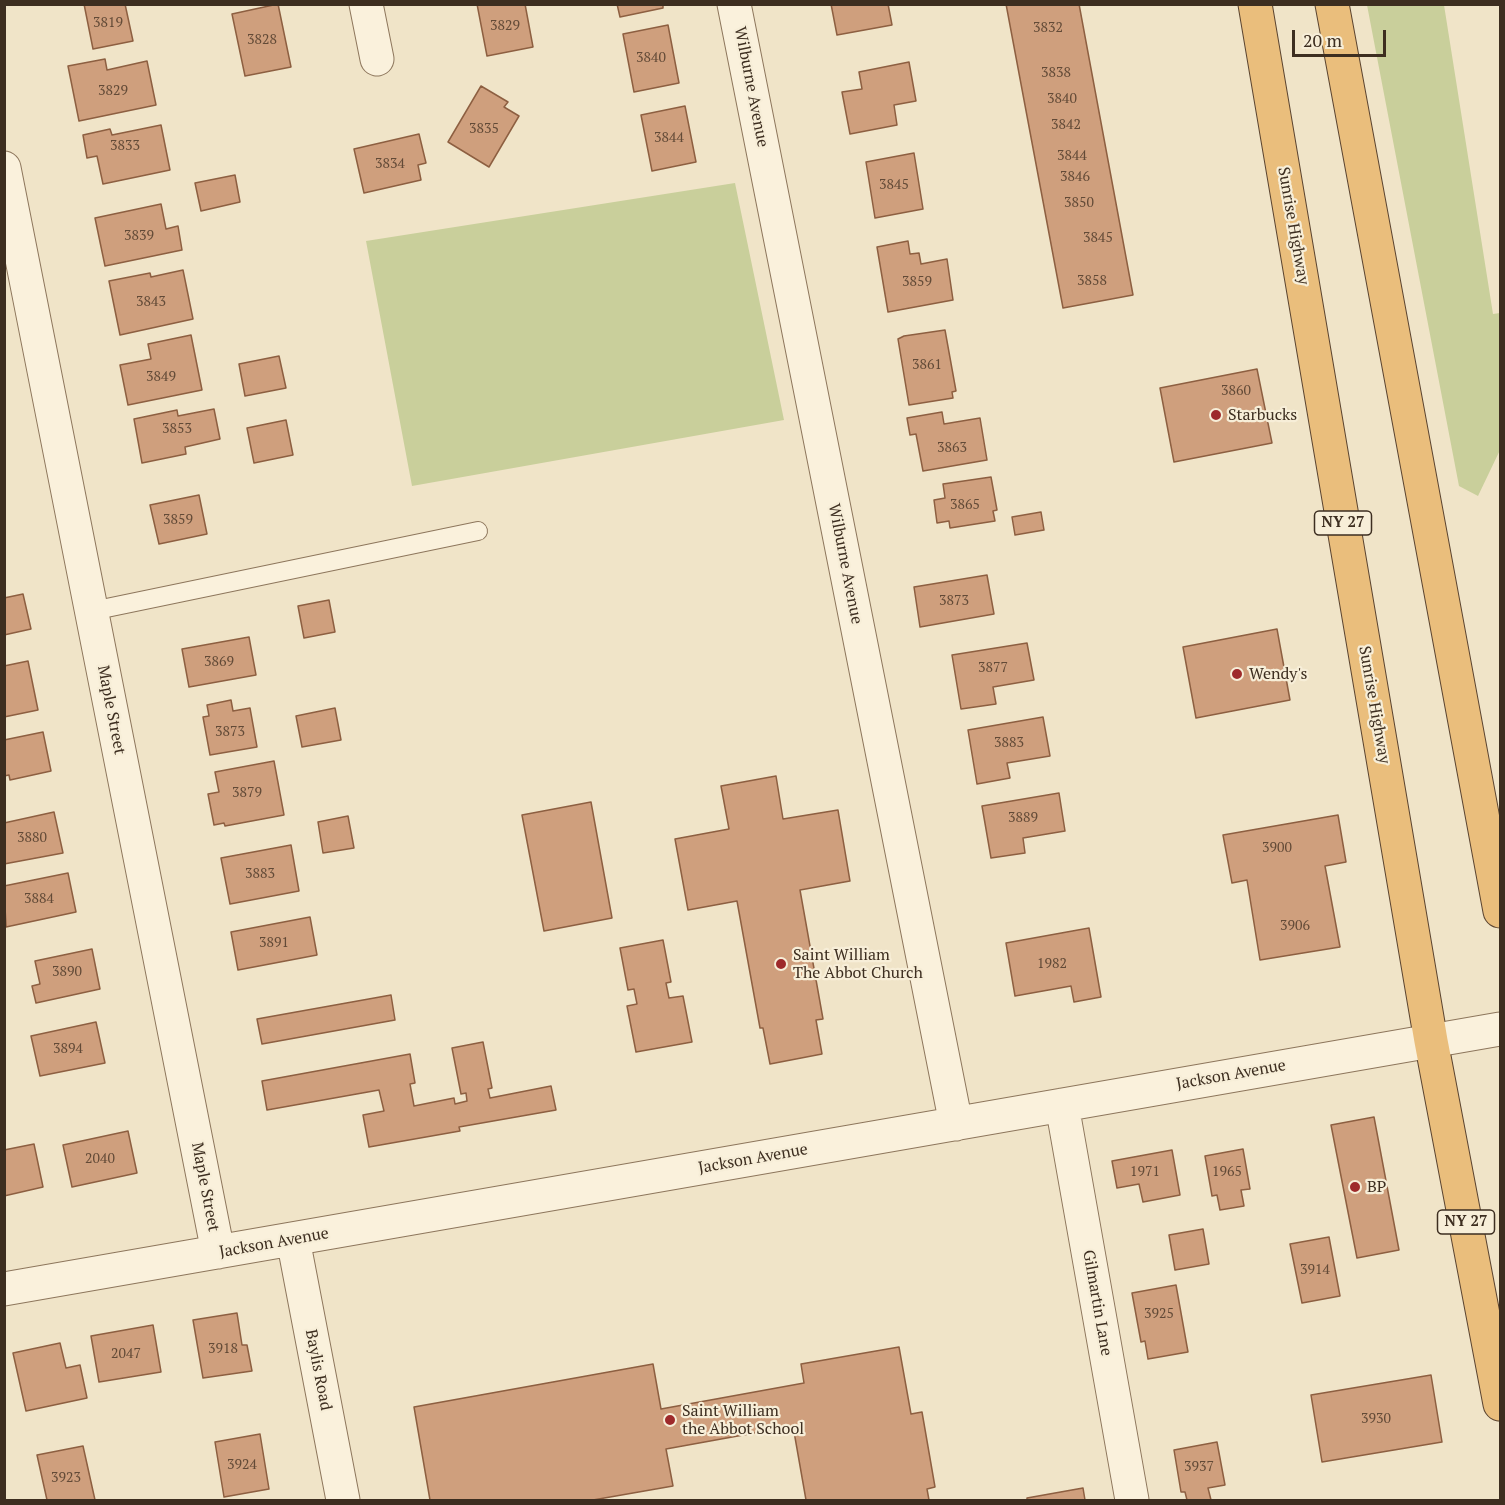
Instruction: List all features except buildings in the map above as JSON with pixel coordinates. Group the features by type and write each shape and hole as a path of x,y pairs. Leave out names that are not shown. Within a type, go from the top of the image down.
{"highway":[{"name":"Sunrise Highway","path":"1256,4 1431,1041 1500,1404"},
{"path":"1332,4 1500,911"}],"street":[{"path":"366,4 377,59"},
{"name":"Wilburne Avenue","path":"734,4 956,1124"},
{"name":"Maple Street","path":"4,168 218,1252"},
{"name":"Jackson Avenue","path":"4,1289 1500,1029"},
{"name":"Gilmartin Lane","path":"1062,1105 1132,1500"},
{"name":"Baylis Road","path":"293,1239 343,1500"}],"lane":[{"path":"92,611 478,531"}],"green space":[{"path":"1367,5 1444,5 1493,314 1500,313 1500,450 1478,496 1459,486"},
{"path":"735,183 784,420 412,486 366,241"}],"place":[{"name":"Starbucks","path":"1216,415"},
{"name":"Wendy's","path":"1237,674"},
{"name":"Saint William The Abbot Church","path":"781,964"},
{"name":"BP","path":"1355,1187"},
{"name":"Saint William the Abbot School","path":"670,1420"}]}
